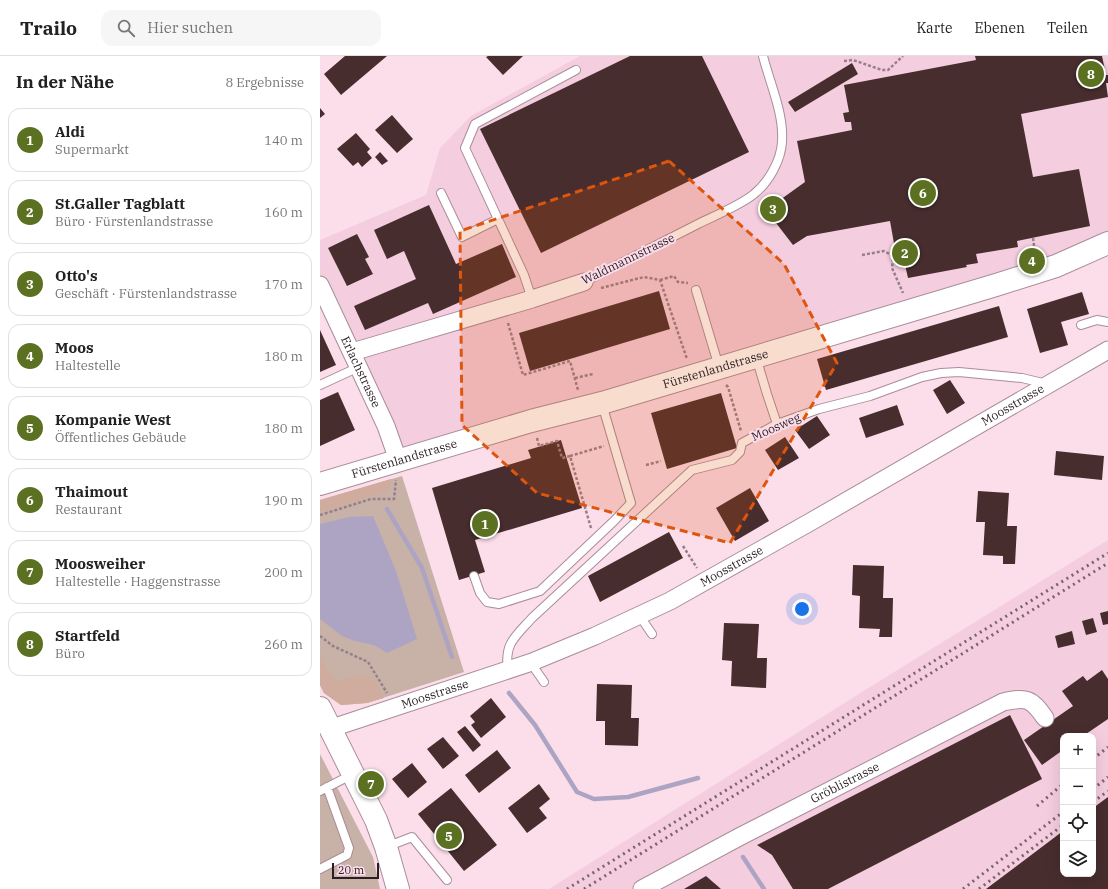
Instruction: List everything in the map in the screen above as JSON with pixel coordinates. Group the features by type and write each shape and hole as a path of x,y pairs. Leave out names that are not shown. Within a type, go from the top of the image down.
{"main road":[{"name":"Fürstenlandstrasse","path":"320,484 397,469 531,421 722,375 756,356 1056,266 1108,243"},
{"path":"320,708 376,820 386,847 398,889"}],"street":[{"name":"Erlachstrasse","path":"320,285 328,309 356,360 386,426 397,469"},
{"name":"Waldmannstrasse","path":"356,360 359,350 532,299 589,286"},
{"name":"Moosstrasse","path":"331,730 341,725 532,662 595,636 639,615 711,578 1108,350"},
{"name":"Gröblistrasse","path":"642,889 741,836 1003,702 1021,698 1035,705 1045,718"}],"lane":[{"name":"Waldmannstrasse","path":"589,286 736,205 754,194 767,181 780,155 782,126 763,56"},
{"path":"532,299 524,275 465,148 475,124 576,70"},
{"path":"441,193 462,237 498,219"},
{"path":"696,290 722,375"},
{"path":"1081,325 1097,320 1108,322"},
{"path":"756,356 777,424"},
{"path":"320,385 356,360"},
{"name":"Moosweg","path":"508,670 507,651 511,641 532,618 692,470 732,460 740,452 744,441 777,424 819,409 870,396 922,377 941,373 959,372 1022,378 1048,385"},
{"path":"474,576 480,593 487,602 499,604 540,591 631,503 602,403"},
{"path":"639,615 652,634"},
{"path":"532,662 544,682"},
{"path":"320,869 347,856 349,848 324,789 354,774"},
{"path":"386,847 412,837 447,880"}],"path":[{"path":"844,61 853,60 882,70 888,70 903,56"},
{"path":"1033,238 1036,259"},
{"path":"862,255 884,251 893,256 892,268 906,299"},
{"path":"589,286 644,277 660,280 674,276 678,282 690,283"},
{"path":"660,280 689,364"},
{"path":"506,316 523,375 570,361 577,385"},
{"path":"575,378 593,374"},
{"path":"722,375 728,387 744,441"},
{"path":"536,435 539,446 558,441 562,458 614,443"},
{"path":"570,456 591,528"},
{"path":"646,466 661,461"},
{"path":"320,515 371,499 394,499 397,469"},
{"path":"683,546 694,562"},
{"path":"320,636 333,646 368,662 388,696"}],"highlighted area":[{"path":"669,161 784,264 837,363 730,543 537,493 462,425 460,231"}],"shaded area":[{"path":"580,56 1108,56 1108,243 398,460 320,285 320,240 426,195 440,148 471,116"},
{"path":"402,476 464,672 367,703 341,705 324,693 320,685 320,500"},
{"path":"391,479 390,490 320,512 320,500"},
{"path":"373,516 396,571 417,639 387,653 374,645 355,641 342,636 320,619 320,524 349,517"},
{"path":"1108,540 1108,889 549,889 870,687"},
{"path":"320,653 326,668 336,681 356,676 373,678 384,698 367,703 341,705 324,693 320,685"},
{"path":"320,754 373,857 380,889 320,889"}],"building":[{"path":"345,56 387,56 341,95 324,74"},
{"path":"523,56 503,75 486,57"},
{"path":"630,56 702,56 749,152 541,253 480,129"},
{"path":"975,56 1102,56 1106,75 1108,75 1108,83 1106,83 1108,97 1021,114 1033,177 1079,169 1090,226 1017,241 1018,247 976,254 978,263 966,265 967,267 908,278 905,265 898,266 890,221 807,236 793,245 766,210 805,182 797,141 852,130 851,122 845,122 843,113 849,112 844,85 976,60"},
{"path":"852,63 858,74 795,112 788,102"},
{"path":"320,108 325,114 320,118"},
{"path":"392,115 413,139 397,153 375,130"},
{"path":"356,133 370,149 367,152 372,158 362,167 358,162 353,166 337,149"},
{"path":"380,152 388,161 382,165 375,157"},
{"path":"429,205 456,264 502,244 516,277 433,314 428,303 365,330 354,306 416,279 404,251 387,259 374,230"},
{"path":"357,234 369,257 365,259 373,274 347,286 328,248"},
{"path":"659,291 670,329 530,371 519,333"},
{"path":"1082,292 1089,314 1061,322 1068,345 1040,353 1027,309"},
{"path":"999,306 1008,337 826,390 817,359"},
{"path":"320,330 336,365 320,372"},
{"path":"950,380 965,403 947,414 933,390"},
{"path":"338,392 355,430 320,446 320,400"},
{"path":"721,393 737,448 667,469 651,413"},
{"path":"897,405 904,425 866,438 859,418"},
{"path":"817,416 830,435 809,449 795,430"},
{"path":"785,437 799,458 778,470 765,450"},
{"path":"561,440 582,508 475,540 485,572 459,580 432,488 531,458 528,450"},
{"path":"1056,451 1104,456 1102,480 1054,475"},
{"path":"750,488 769,521 735,541 716,508"},
{"path":"978,491 1009,493 1007,526 1017,526 1015,564 1003,564 1003,556 983,555 985,522 976,522"},
{"path":"669,532 683,558 600,602 588,576"},
{"path":"853,565 884,566 883,598 893,598 892,637 879,637 880,629 859,628 860,596 852,595"},
{"path":"1108,611 1108,624 1103,625 1100,613"},
{"path":"1093,618 1097,632 1086,635 1082,621"},
{"path":"724,623 759,624 757,658 767,658 766,688 731,686 732,661 722,660"},
{"path":"1072,631 1075,644 1058,648 1055,636"},
{"path":"1102,670 1108,679 1108,719 1087,733 1060,733 1060,752 1042,765 1024,740 1073,706 1062,691 1083,676 1087,681"},
{"path":"597,684 632,685 631,718 639,718 638,746 605,745 605,721 596,721"},
{"path":"491,698 506,717 481,738 471,725 475,722 470,716"},
{"path":"1010,715 1042,779 828,889 793,889 772,855 757,845"},
{"path":"465,726 481,745 473,752 457,732"},
{"path":"443,737 459,756 443,769 427,749"},
{"path":"497,750 511,768 479,793 465,775"},
{"path":"412,763 427,782 408,798 392,779"},
{"path":"539,784 550,799 539,808 547,818 527,833 508,808"},
{"path":"451,788 497,845 464,871 418,814"},
{"path":"1108,797 1108,889 986,889 1060,833 1060,877 1096,877 1096,806"},
{"path":"706,876 721,889 684,889"}],"waterway":[{"path":"387,509 422,568 452,657"},
{"path":"509,693 535,725 577,792 594,799 628,797 698,778"},
{"path":"743,857 764,889"}],"railway":[{"path":"567,889 1108,553"},
{"path":"584,889 1108,563"},
{"path":"1096,757 1108,747"},
{"path":"1096,787 1108,777"},
{"path":"1037,806 1060,787"},
{"path":"1096,800 1108,791"},
{"path":"963,889 1060,814"},
{"path":"979,889 1060,827"}],"place":[{"name":"Startfeld","path":"1091,74"},
{"name":"Thaimout","path":"923,193"},
{"name":"Otto's","path":"773,209"},
{"name":"St.Galler Tagblatt","path":"905,253"},
{"name":"Moos","path":"1032,261"},
{"name":"Aldi","path":"485,524"},
{"name":"Moosweiher","path":"371,784"},
{"name":"Kompanie West","path":"449,836"}]}
